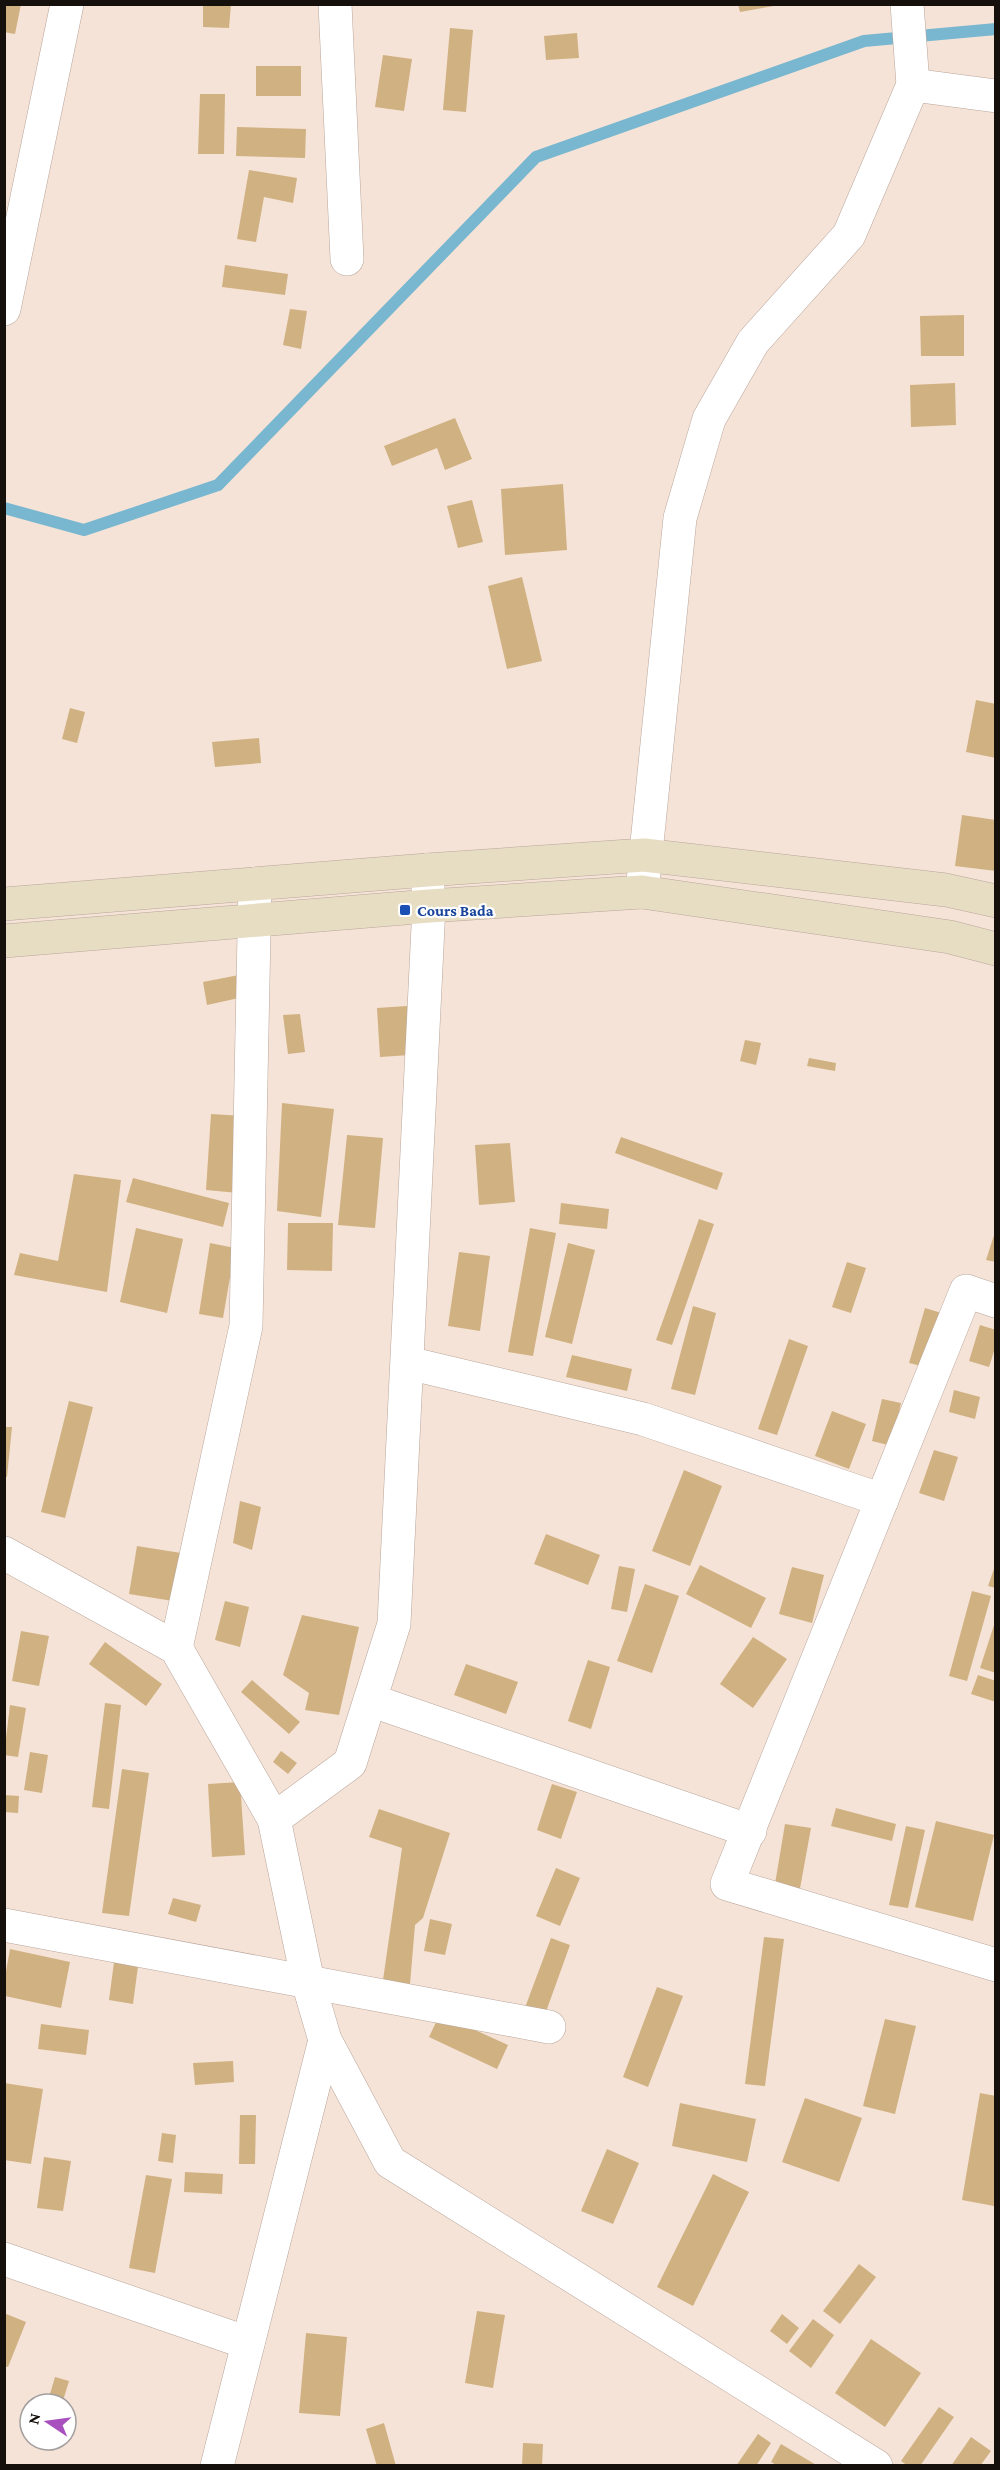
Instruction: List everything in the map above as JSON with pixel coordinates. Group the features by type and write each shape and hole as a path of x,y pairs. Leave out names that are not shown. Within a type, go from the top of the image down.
{"main road":[{"path":"4,904 644,855 946,890 996,901"},
{"path":"4,941 429,906 642,892 950,937 996,949"}],"street":[{"path":"4,309 67,4"},
{"path":"335,4 346,259"},
{"path":"642,892 680,518 709,419 753,342 849,235 913,85 907,4"},
{"path":"913,85 996,96"},
{"path":"274,1819 350,1763 394,1624 429,906 427,870"},
{"path":"176,1648 246,1326 255,884"},
{"path":"996,1301 966,1291 727,1884 996,1965"},
{"path":"408,1363 643,1419 882,1500"},
{"path":"4,1553 176,1648 274,1819 308,1982 325,2040 390,2162 869,2464"},
{"path":"370,1700 750,1830"},
{"path":"4,1925 549,2027"},
{"path":"217,2466 325,2040"},
{"path":"4,2259 248,2343"}],"building":[{"path":"4,4 21,4 15,34 4,32"},
{"path":"203,4 231,4 229,28 203,27"},
{"path":"738,4 774,4 774,6 740,12"},
{"path":"450,28 473,30 466,112 443,110"},
{"path":"577,33 579,58 546,60 544,36"},
{"path":"383,55 412,59 404,111 375,107"},
{"path":"256,66 301,66 301,96 256,96"},
{"path":"200,94 225,94 224,154 198,154"},
{"path":"237,127 306,129 305,158 236,156"},
{"path":"249,170 297,178 293,203 264,197 256,242 237,239"},
{"path":"225,265 288,274 285,295 222,287"},
{"path":"290,309 307,311 301,349 283,345"},
{"path":"964,315 964,356 921,356 920,316"},
{"path":"955,383 956,425 911,427 910,385"},
{"path":"455,418 472,459 445,470 437,448 392,466 384,446"},
{"path":"563,484 567,550 505,555 501,489"},
{"path":"472,500 483,542 458,548 447,506"},
{"path":"522,577 542,661 507,669 488,586"},
{"path":"976,700 996,704 996,758 966,752"},
{"path":"70,708 85,712 77,743 62,739"},
{"path":"259,738 261,763 215,767 212,742"},
{"path":"962,815 996,820 996,871 955,866"},
{"path":"244,974 248,996 207,1005 203,982"},
{"path":"407,1006 410,1055 380,1057 377,1008"},
{"path":"300,1014 305,1052 288,1054 283,1015"},
{"path":"745,1040 761,1043 756,1065 740,1061"},
{"path":"809,1058 836,1063 835,1071 807,1066"},
{"path":"282,1103 334,1109 321,1217 277,1211"},
{"path":"211,1114 244,1116 238,1193 206,1190"},
{"path":"347,1135 383,1138 375,1228 338,1225"},
{"path":"621,1137 723,1173 717,1190 615,1153"},
{"path":"510,1143 515,1202 479,1205 475,1145"},
{"path":"74,1174 121,1180 107,1292 14,1275 20,1253 58,1261"},
{"path":"133,1178 229,1203 223,1227 126,1202"},
{"path":"561,1203 609,1209 607,1229 559,1224"},
{"path":"699,1219 714,1224 672,1345 656,1340"},
{"path":"288,1223 333,1223 332,1271 287,1270"},
{"path":"136,1228 183,1239 167,1313 120,1302"},
{"path":"530,1228 556,1233 533,1356 508,1352"},
{"path":"996,1229 996,1262 986,1260"},
{"path":"210,1243 235,1248 223,1318 199,1314"},
{"path":"568,1243 595,1250 572,1344 545,1337"},
{"path":"459,1252 490,1256 480,1331 448,1326"},
{"path":"847,1262 866,1268 851,1313 832,1307"},
{"path":"693,1306 716,1313 695,1395 671,1389"},
{"path":"925,1308 948,1315 934,1369 909,1363"},
{"path":"980,1325 996,1330 996,1345 989,1367 969,1361"},
{"path":"789,1339 808,1346 777,1435 758,1429"},
{"path":"572,1355 632,1369 627,1391 566,1377"},
{"path":"954,1390 980,1397 975,1419 949,1412"},
{"path":"882,1399 901,1403 892,1446 872,1441"},
{"path":"69,1401 93,1407 65,1518 41,1512"},
{"path":"832,1411 866,1424 849,1469 815,1456"},
{"path":"4,1427 12,1427 7,1477 4,1476"},
{"path":"934,1450 958,1457 944,1501 919,1493"},
{"path":"684,1470 722,1486 690,1566 652,1551"},
{"path":"240,1501 261,1507 252,1550 233,1543"},
{"path":"546,1534 600,1555 588,1585 534,1564"},
{"path":"137,1546 181,1553 173,1601 129,1594"},
{"path":"996,1563 996,1588 988,1586"},
{"path":"700,1565 766,1598 751,1628 686,1594"},
{"path":"619,1566 635,1569 627,1612 611,1609"},
{"path":"792,1567 824,1575 812,1623 779,1614"},
{"path":"645,1584 679,1596 652,1673 617,1661"},
{"path":"972,1591 991,1596 967,1681 949,1676"},
{"path":"225,1601 249,1607 240,1647 215,1640"},
{"path":"302,1615 359,1627 339,1715 305,1710 309,1693 283,1675"},
{"path":"996,1619 996,1673 980,1668"},
{"path":"21,1631 49,1636 39,1686 12,1681"},
{"path":"753,1637 787,1659 753,1708 720,1684"},
{"path":"105,1642 162,1684 146,1706 89,1664"},
{"path":"588,1660 610,1667 591,1729 568,1721"},
{"path":"466,1664 518,1682 506,1714 454,1695"},
{"path":"978,1675 996,1681 996,1702 971,1694"},
{"path":"252,1680 300,1722 289,1734 241,1692"},
{"path":"105,1703 121,1705 109,1809 92,1807"},
{"path":"10,1705 26,1708 18,1757 4,1755"},
{"path":"281,1751 297,1763 288,1774 273,1762"},
{"path":"30,1752 48,1755 42,1793 24,1790"},
{"path":"122,1769 149,1773 129,1916 102,1913"},
{"path":"240,1782 245,1855 212,1857 208,1784"},
{"path":"552,1784 577,1792 561,1839 537,1830"},
{"path":"4,1795 19,1796 18,1813 4,1812"},
{"path":"836,1808 896,1824 892,1841 831,1826"},
{"path":"379,1809 450,1833 423,1918 415,1925 410,1984 383,1980 402,1848 369,1837"},
{"path":"936,1821 994,1835 973,1921 915,1907"},
{"path":"785,1824 811,1828 799,1894 774,1890"},
{"path":"906,1826 925,1830 908,1908 889,1905"},
{"path":"556,1868 580,1878 560,1926 536,1916"},
{"path":"173,1898 201,1905 196,1922 168,1914"},
{"path":"430,1919 452,1924 445,1955 424,1951"},
{"path":"764,1937 784,1939 765,2086 745,2084"},
{"path":"551,1938 570,1945 543,2020 523,2013"},
{"path":"116,1947 140,1951 133,2004 109,2000"},
{"path":"10,1949 70,1962 61,2008 5,1996 5,1977"},
{"path":"657,1987 683,1996 648,2087 623,2077"},
{"path":"440,2014 508,2045 497,2069 429,2037"},
{"path":"885,2019 916,2026 895,2114 863,2106"},
{"path":"41,2024 89,2030 86,2055 38,2049"},
{"path":"233,2061 234,2082 195,2085 193,2063"},
{"path":"4,2083 43,2089 31,2164 4,2160"},
{"path":"980,2093 996,2096 994,2206 962,2200"},
{"path":"805,2098 862,2118 839,2182 782,2162"},
{"path":"680,2103 756,2119 747,2162 672,2146"},
{"path":"240,2115 256,2115 255,2164 239,2164"},
{"path":"162,2133 176,2135 173,2163 158,2161"},
{"path":"607,2149 639,2163 613,2224 581,2211"},
{"path":"44,2157 71,2161 63,2211 37,2208"},
{"path":"185,2172 223,2174 222,2194 184,2192"},
{"path":"713,2174 749,2192 693,2306 657,2287"},
{"path":"146,2175 172,2179 155,2273 129,2268"},
{"path":"859,2264 876,2277 840,2324 823,2311"},
{"path":"477,2311 505,2315 493,2388 465,2383"},
{"path":"4,2313 26,2322 8,2367 4,2366"},
{"path":"782,2314 799,2328 787,2344 770,2331"},
{"path":"813,2319 834,2335 811,2368 789,2351"},
{"path":"306,2333 347,2337 340,2416 299,2413"},
{"path":"871,2339 921,2373 885,2427 835,2393"},
{"path":"55,2377 69,2381 66,2392 51,2392"},
{"path":"939,2407 954,2417 920,2466 908,2466 901,2461"},
{"path":"384,2423 396,2466 377,2466 366,2429"},
{"path":"758,2434 771,2443 756,2466 736,2466"},
{"path":"971,2437 991,2451 980,2466 951,2466"},
{"path":"523,2443 543,2444 542,2466 522,2466"},
{"path":"781,2444 818,2466 778,2466 771,2462"}],"waterway":[{"path":"4,508 84,530 218,485 536,157 864,41 996,29"}],"place":[{"name":"Cours Bada","path":"405,910"}]}
